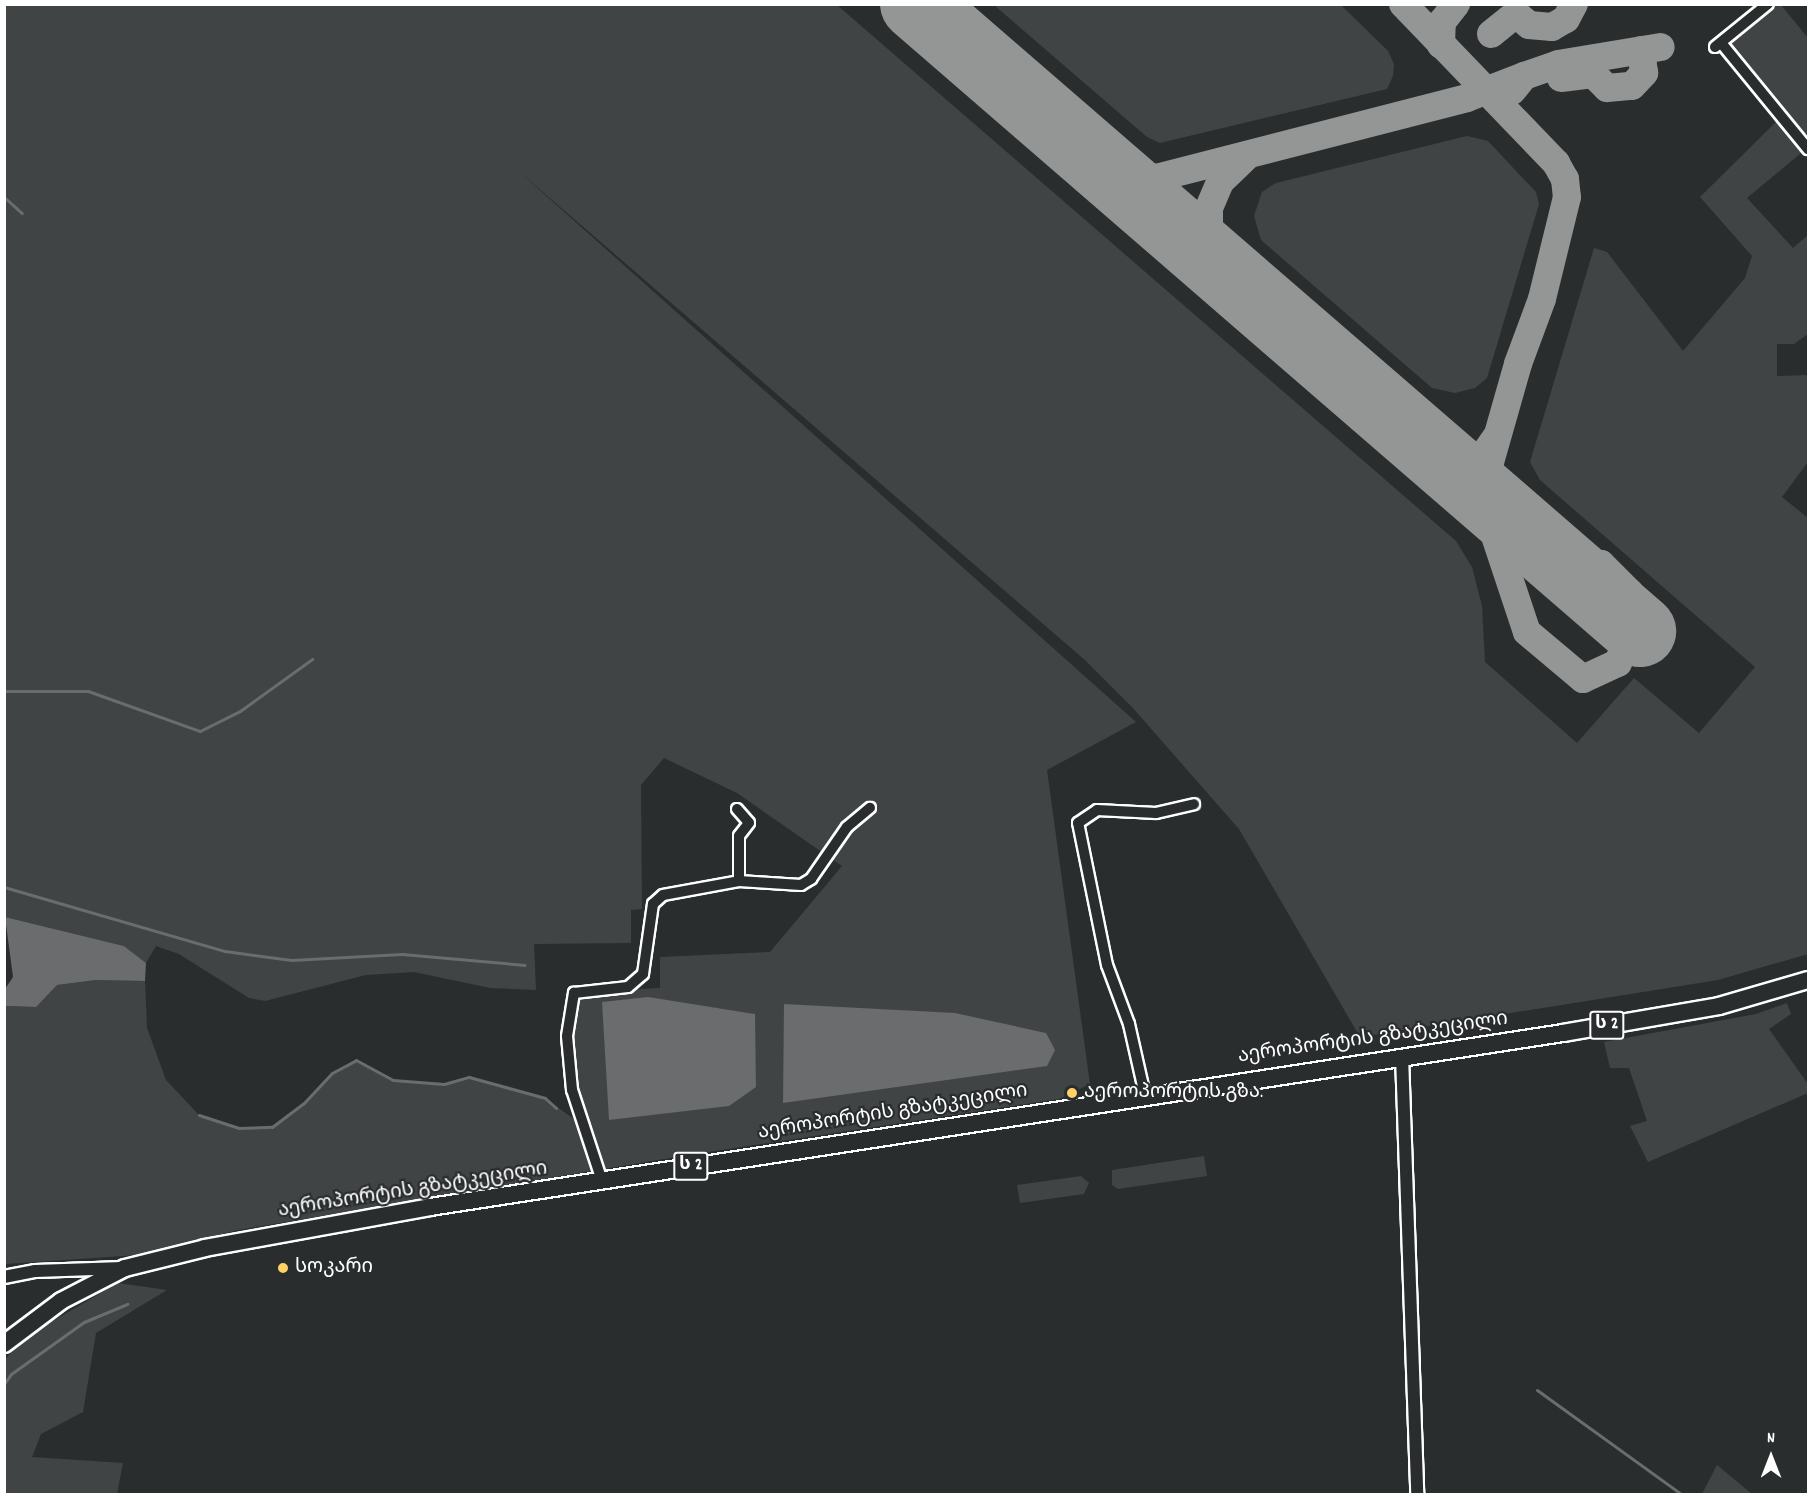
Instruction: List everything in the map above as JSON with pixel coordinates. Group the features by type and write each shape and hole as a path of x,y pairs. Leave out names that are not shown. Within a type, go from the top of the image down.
{"highway":[{"name":"აეროპორტის გზატკეცილი","path":"4,1344 61,1301 125,1268 215,1246 602,1181 1719,1006 1809,980"}],"street":[{"path":"1768,4 1718,45 1809,149"},
{"path":"1145,1095 1129,1024 1107,965 1077,823 1096,810 1156,813 1194,804"},
{"path":"602,1181 572,1090 567,1036 574,993 628,987 643,974 653,904 663,895 739,881 801,885 811,879 847,826 870,808"},
{"path":"737,809 749,824 739,836 739,881"},
{"path":"1402,1056 1417,1494"},
{"path":"4,1277 35,1271 125,1268"}],"shaded area":[{"path":"5,5 837,5 1456,541 1472,567 1482,606 1485,662 1577,743 1634,678 1699,733 1755,667 1540,480 1530,462 1594,248 1607,252 1683,351 1745,278 1752,256 1700,197 1780,118 1722,44 1768,5 1781,5 1808,38 1808,132 1799,139 1807,148 1747,198 1793,248 1808,235 1808,334 1794,344 1777,344 1777,376 1808,375 1808,462 1782,497 1808,518 1808,954 1718,980 1360,1037 1239,829 1132,707 1086,661 515,168 1136,722 1047,770 1090,1084 1059,1099 682,1156 238,1230 138,1255 5,1264 5,1006 35,1007 56,985 96,980 145,981 147,1028 166,1080 199,1115 239,1128 272,1127 303,1104 332,1073 356,1060 393,1080 444,1084 469,1077 545,1098 586,1128 572,1090 567,1036 574,993 660,988 660,957 770,952 842,866 737,793 664,758 641,785 642,909 631,910 631,943 534,944 536,990 490,988 414,972 366,975 265,1001 249,998 179,954 156,946 146,963 124,946 5,917","holes":["709,1007 754,1014 756,1087"]},
{"path":"994,5 1341,5 1388,51 1394,64 1393,76 1387,89 1160,143 1147,137"},
{"path":"1467,136 1488,141 1536,192 1539,204 1487,378 1475,388 1455,393 1432,388 1261,240 1254,216 1262,192 1276,183"},
{"path":"5,917 124,946 146,963 145,981 96,980 57,985 36,1007 5,1006 5,989 13,977"},
{"path":"648,997 755,1014 756,1087 729,1106 609,1120 602,1002"},
{"path":"1787,1003 1791,1014 1769,1029 1808,1084 1808,1093 1648,1162 1630,1126 1647,1121 1629,1068 1610,1068 1604,1042 1756,1014"},
{"path":"784,1004 955,1013 1046,1033 1055,1050 1047,1066 783,1103"},
{"path":"1204,1156 1207,1176 1118,1189 1112,1185 1112,1170"},
{"path":"1081,1176 1089,1183 1084,1194 1020,1203 1017,1185"},
{"path":"118,1283 167,1290 96,1333 83,1412 41,1434 32,1457 123,1463 117,1494 5,1494 4,1360 29,1335"},
{"path":"1717,1465 1752,1494 1702,1494"}],"waterway":[{"path":"4,197 22,213"},
{"path":"4,691 88,691 200,731 240,711 312,659"},
{"path":"4,887 225,951 291,960 402,954 525,965"},
{"path":"199,1115 239,1128 272,1127 303,1104 332,1073 356,1060 393,1080 444,1084 469,1077 545,1098 556,1108"},
{"path":"4,1384 11,1374 84,1322 127,1304"},
{"path":"1537,1390 1681,1494"}],"taxiway":[{"path":"1403,4 1556,163 1565,179 1567,197 1542,299 1518,364 1481,494 1527,632 1583,679 1618,663 1633,625 1630,593 1601,564 1558,560"},
{"path":"1441,45 1442,22 1456,4"},
{"path":"1491,34 1516,14 1529,25 1552,27 1566,19 1574,4"},
{"path":"1512,91 1524,76 1558,64 1661,47"},
{"path":"1561,78 1593,74 1607,88 1632,86 1644,73 1641,50"},
{"path":"1085,151 1112,170 1156,178 1467,98 1524,76"},
{"path":"1227,274 1209,244 1209,208 1220,182 1245,158"},
{"path":"1416,438 1443,459 1454,461 1471,460 1485,453 1496,437"}],"runway":[{"path":"916,4 1640,631"}],"place":[{"name":"აეროპორტის გზა.","path":"1072,1093"},
{"name":"სოკარი","path":"283,1268"}]}
